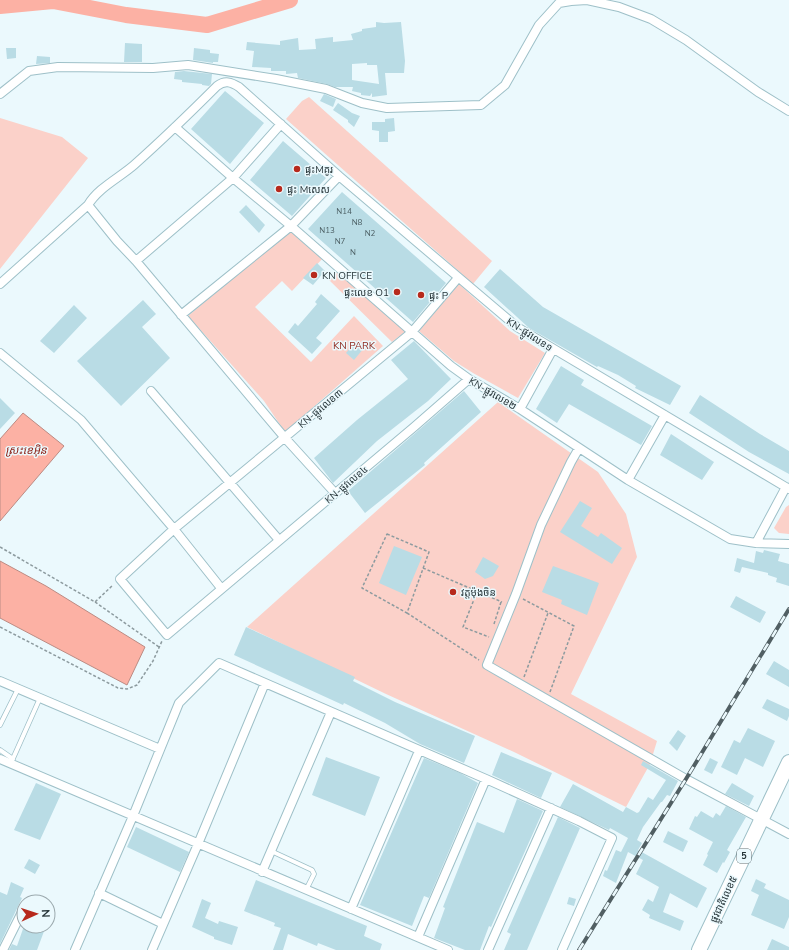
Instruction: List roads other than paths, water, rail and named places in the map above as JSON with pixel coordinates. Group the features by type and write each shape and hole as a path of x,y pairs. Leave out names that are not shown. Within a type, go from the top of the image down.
{"highway":[{"name":"ផ្លូវជាតិលេខ៥","path":"699,950 789,762"}],"street":[{"path":"0,94 29,71 58,66 153,68 188,65 326,88 362,103 387,108 482,105 505,85 539,25 558,3 587,0 619,7 651,19 686,40 758,92 789,111"},
{"name":"KN-ផ្លូវលេខ១","path":"175,127 216,86 222,83 234,83 339,176 517,327 788,488"},
{"path":"136,261 233,178 281,124"},
{"path":"0,284 88,205 92,197 132,166 175,127"},
{"name":"KN-ផ្លូវលេខ២","path":"175,127 451,366 469,379 520,409 628,480 730,539 756,544 789,544"},
{"path":"181,315 291,226 339,176"},
{"path":"88,205 285,438 335,493"},
{"name":"KN-ផ្លូវលេខ៣","path":"167,635 120,579 174,529 412,332 458,278"},
{"path":"520,409 553,349"},
{"path":"0,353 80,420 174,529 221,588"},
{"name":"KN-ផ្លូវលេខ៤","path":"167,635 469,379"},
{"path":"151,391 278,540"},
{"path":"628,480 665,414"},
{"path":"579,448 541,525 516,594 487,665 686,779 789,834"},
{"path":"756,544 788,488"},
{"path":"75,950 133,816 179,703 219,663 418,751 486,779 612,838 562,950"},
{"path":"0,681 160,749"},
{"path":"152,950 265,683"},
{"path":"262,872 330,712"},
{"path":"351,909 418,751"},
{"path":"0,759 12,761 262,872 448,950"},
{"path":"418,937 486,779"},
{"path":"488,950 550,808"},
{"path":"99,893 163,924"},
{"path":"3,950 16,924"}],"lane":[{"path":"0,725 18,689"},
{"path":"0,750 12,761 40,698"},
{"path":"271,851 312,870 314,874 306,890"}],"water":[{"name":"ស្រះខេអ៊ិន","path":"23,413 64,446 0,521 0,439"},
{"path":"0,561 46,586 145,647 127,685 0,618"}],"waterway":[{"path":"0,6 53,1 126,15 207,25 290,0"}],"railway":[{"path":"579,950 686,779 789,609"}],"place":[{"name":"ផ្ទះMគូរ","path":"297,169"},
{"name":"ផ្ទះ Mសេស","path":"279,189"},
{"name":"KN OFFICE","path":"314,275"},
{"name":"ផ្ទះលេខ O1","path":"397,292"},
{"name":"ផ្ទះ P","path":"421,295"},
{"name":"វត្តម៉ុងចិន","path":"453,592"}],"park label":[{"name":"KN PARK","path":"354,345"}]}
